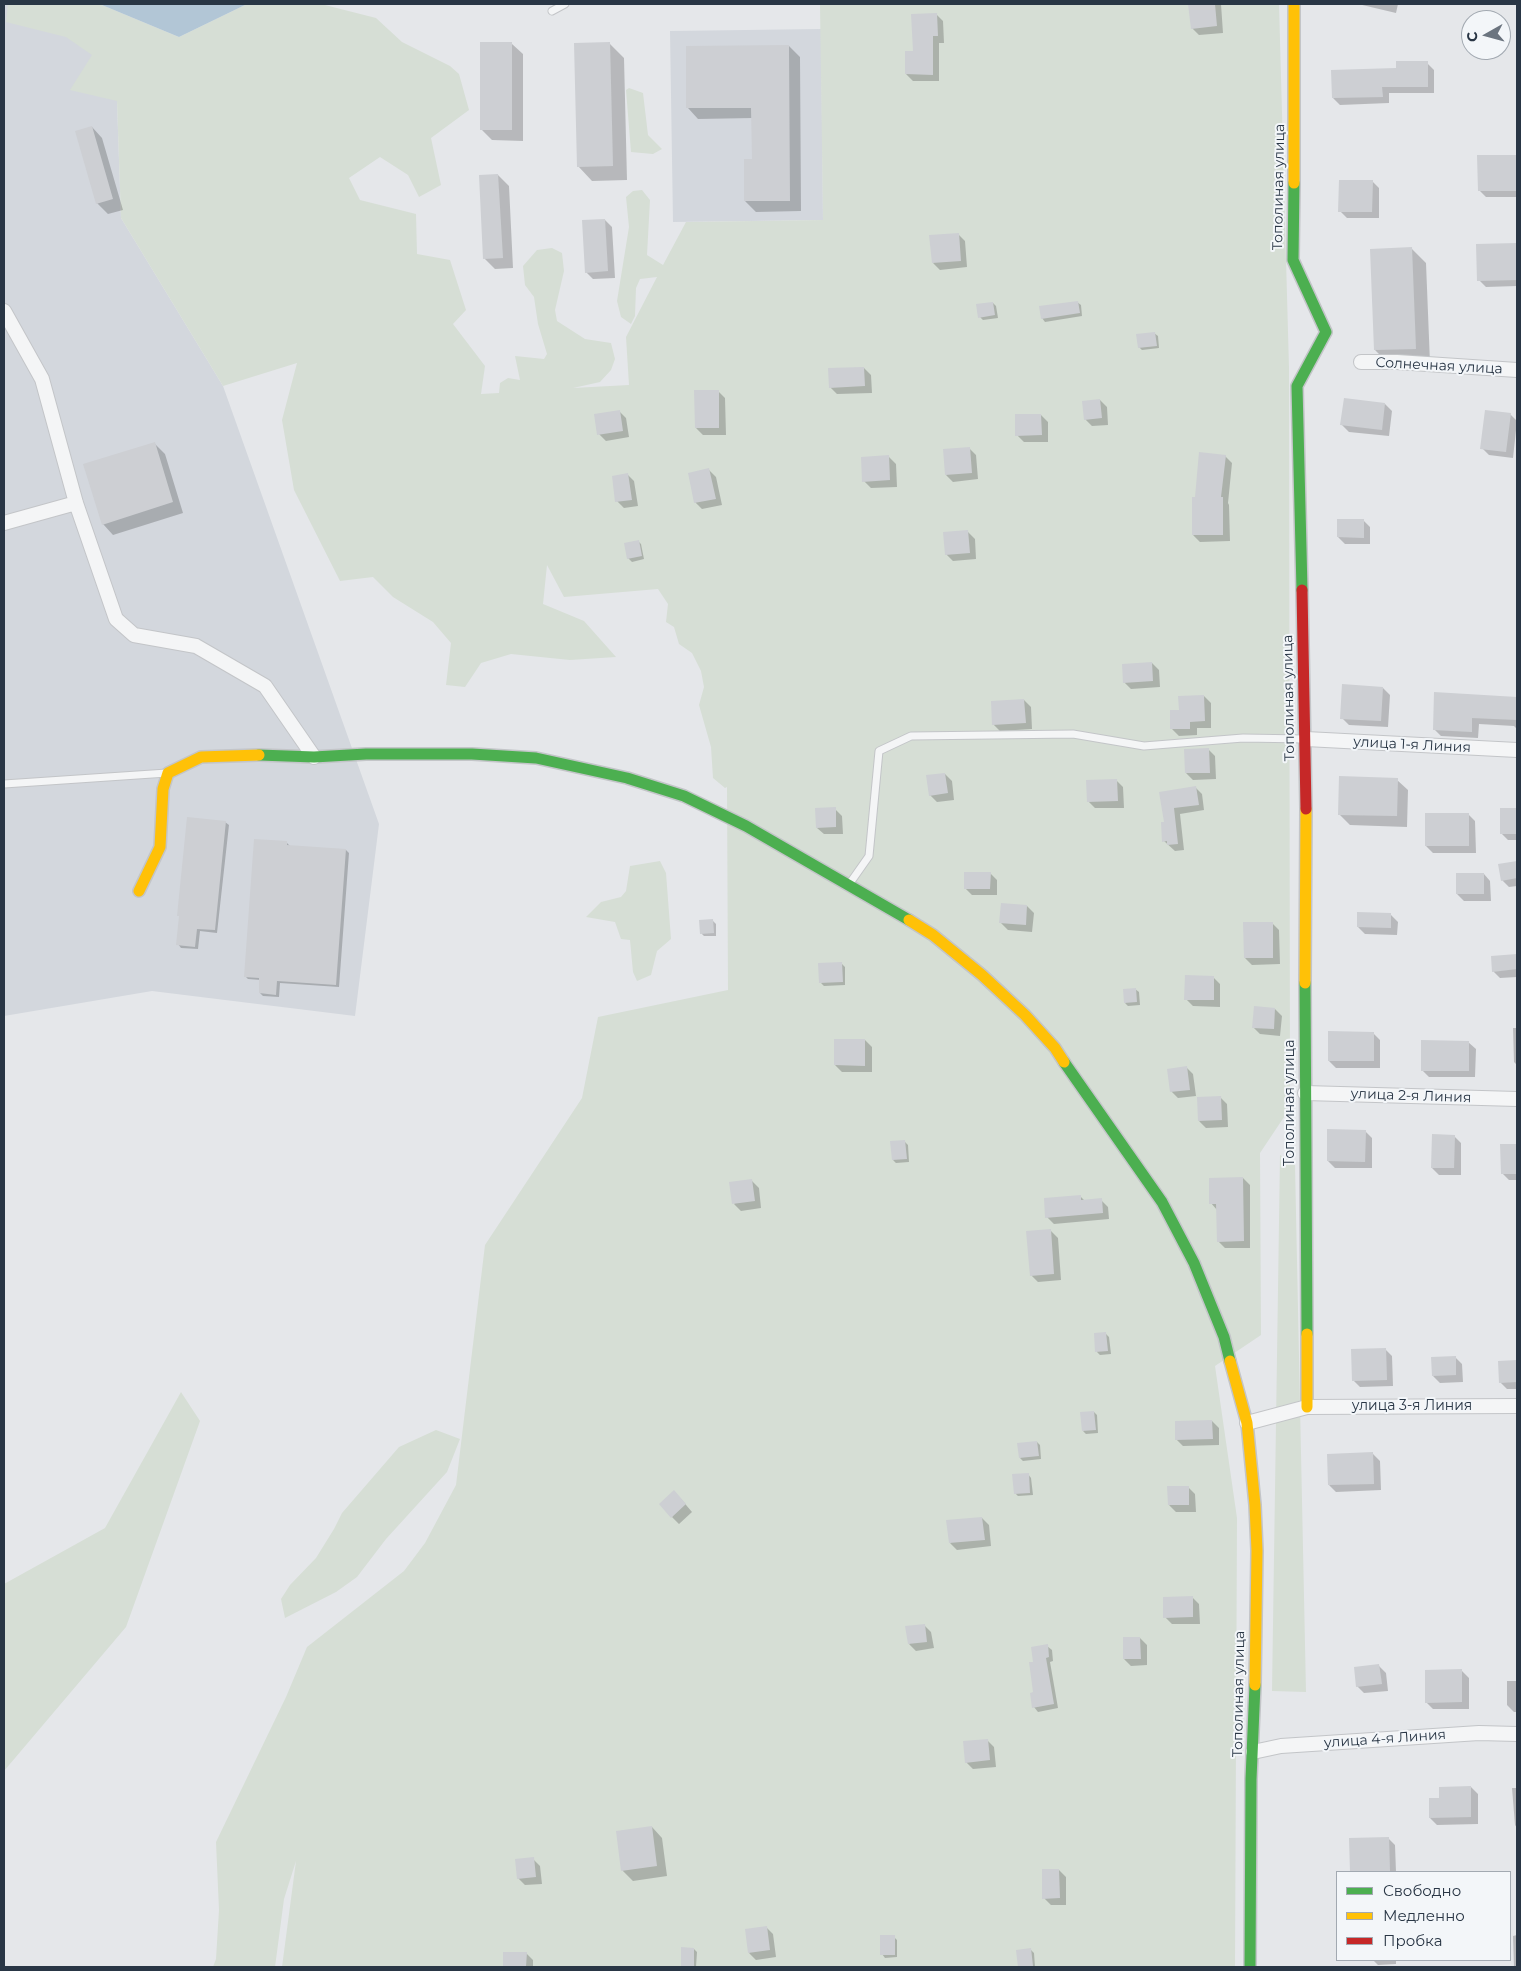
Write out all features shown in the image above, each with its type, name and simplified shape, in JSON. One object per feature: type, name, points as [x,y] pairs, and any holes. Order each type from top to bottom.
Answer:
[{"type":"street","name":"Тополиная улица","points":[[1294,4],[1293,260],[1326,332],[1297,386],[1306,739],[1305,1093],[1307,1407]]},
{"type":"street","points":[[4,311],[42,379],[76,503],[116,620],[134,635],[196,646],[265,686],[314,757]]},
{"type":"street","name":"Солнечная улица","points":[[1361,362],[1397,362],[1517,370]]},
{"type":"street","points":[[4,523],[76,503]]},
{"type":"street","name":"улица 1-я Линия","points":[[1306,739],[1517,750]]},
{"type":"street","name":"Тополиная улица","points":[[168,773],[201,757],[242,754],[314,757],[366,754],[472,754],[536,758],[575,765],[627,778],[684,796],[746,826],[849,884],[933,935],[982,975],[1025,1015],[1056,1048],[1162,1202],[1194,1263],[1224,1337],[1247,1423],[1255,1505],[1257,1551],[1254,1752],[1251,1779],[1250,1967]]},
{"type":"street","points":[[138,891],[160,847],[163,788],[168,773]]},
{"type":"street","name":"улица 2-я Линия","points":[[1305,1093],[1517,1099]]},
{"type":"street","name":"улица 3-я Линия","points":[[1247,1423],[1307,1407],[1517,1406]]},
{"type":"street","name":"улица 4-я Линия","points":[[1254,1752],[1281,1746],[1479,1734],[1517,1734]]},
{"type":"lane","points":[[552,11],[564,4]]},
{"type":"lane","points":[[849,884],[869,856],[879,751],[911,736],[1073,734],[1144,746],[1243,738],[1306,739]]},
{"type":"lane","points":[[4,784],[168,773]]},
{"type":"shaded area","points":[[4,4],[94,4],[117,101],[121,218],[223,386],[379,824],[355,1016],[152,991],[4,1016]]},
{"type":"shaded area","points":[[8,4],[102,5],[179,37],[247,4],[321,4],[376,18],[402,42],[450,66],[459,74],[469,110],[431,138],[441,185],[419,197],[408,175],[380,157],[349,178],[360,200],[416,214],[417,254],[450,260],[466,310],[453,324],[485,366],[481,394],[499,393],[500,383],[508,378],[520,380],[515,356],[544,359],[547,354],[538,324],[534,297],[525,285],[523,266],[537,250],[552,248],[562,253],[564,271],[555,310],[557,321],[585,339],[611,343],[615,359],[611,370],[600,382],[573,388],[629,385],[626,337],[657,277],[640,279],[636,288],[635,316],[631,324],[621,317],[617,301],[629,227],[626,197],[633,191],[642,190],[650,200],[647,255],[663,265],[686,222],[823,220],[820,4],[1279,4],[1289,368],[1290,1108],[1260,1153],[1261,1335],[1215,1366],[1237,1518],[1235,1967],[282,1967],[296,1861],[284,1899],[275,1967],[213,1967],[216,1959],[219,1910],[216,1842],[286,1697],[307,1647],[404,1571],[425,1543],[456,1485],[485,1245],[582,1098],[598,1017],[728,990],[727,787],[725,788],[713,778],[711,747],[699,705],[704,687],[701,671],[692,653],[679,644],[674,627],[666,622],[668,604],[658,589],[564,597],[547,565],[543,604],[584,621],[616,657],[570,660],[511,654],[481,663],[465,687],[446,685],[451,643],[433,622],[393,597],[373,577],[340,581],[294,490],[282,420],[297,363],[223,386],[121,218],[117,101],[70,90],[92,55],[66,37],[6,22]]},
{"type":"shaded area","points":[[821,29],[823,220],[673,222],[670,31]]},
{"type":"shaded area","points":[[629,88],[643,93],[648,135],[662,149],[653,154],[631,152],[626,90]]},
{"type":"shaded area","points":[[660,861],[666,873],[671,939],[657,951],[651,975],[637,981],[633,972],[630,940],[621,939],[615,922],[586,917],[601,902],[621,897],[626,891],[630,866]]},
{"type":"shaded area","points":[[1280,1155],[1295,1165],[1306,1692],[1272,1691]]},
{"type":"shaded area","points":[[181,1392],[200,1421],[126,1627],[4,1771],[4,1584],[105,1528]]},
{"type":"shaded area","points":[[436,1430],[460,1439],[447,1472],[386,1539],[357,1577],[336,1592],[285,1618],[281,1599],[290,1585],[316,1558],[342,1513],[399,1447]]},
{"type":"water","points":[[94,4],[247,4],[179,37],[102,5]]},
{"type":"building","points":[[1188,4],[1215,4],[1217,26],[1191,29]]},
{"type":"building","points":[[937,13],[938,36],[933,36],[933,75],[905,74],[905,51],[913,51],[911,14]]},
{"type":"building","points":[[480,42],[512,42],[512,130],[480,130]]},
{"type":"building","points":[[610,42],[613,166],[577,167],[574,43]]},
{"type":"building","points":[[789,45],[790,201],[744,201],[744,159],[752,159],[751,108],[686,108],[686,46]]},
{"type":"building","points":[[1396,61],[1428,61],[1428,87],[1382,87],[1383,97],[1332,98],[1331,70],[1396,68]]},
{"type":"building","points":[[92,126],[113,199],[96,204],[75,131]]},
{"type":"building","points":[[1477,155],[1517,155],[1517,191],[1478,191]]},
{"type":"building","points":[[498,174],[503,258],[483,259],[479,175]]},
{"type":"building","points":[[1339,180],[1373,180],[1372,212],[1338,212]]},
{"type":"building","points":[[605,219],[608,271],[585,273],[582,220]]},
{"type":"building","points":[[959,233],[961,261],[932,263],[929,235]]},
{"type":"building","points":[[1517,243],[1517,280],[1477,281],[1476,244]]},
{"type":"building","points":[[1412,247],[1416,349],[1374,350],[1370,249]]},
{"type":"building","points":[[1078,301],[1080,313],[1041,319],[1039,306]]},
{"type":"building","points":[[993,302],[995,315],[978,318],[976,304]]},
{"type":"building","points":[[1155,332],[1157,346],[1138,348],[1136,334]]},
{"type":"building","points":[[864,367],[865,386],[829,388],[828,368]]},
{"type":"building","points":[[694,390],[719,390],[719,428],[695,428]]},
{"type":"building","points":[[1344,398],[1385,403],[1382,430],[1340,425]]},
{"type":"building","points":[[1100,399],[1102,418],[1084,420],[1082,401]]},
{"type":"building","points":[[620,410],[623,431],[597,435],[594,414]]},
{"type":"building","points":[[1485,410],[1511,413],[1506,452],[1480,449]]},
{"type":"building","points":[[1015,414],[1041,414],[1042,435],[1015,436]]},
{"type":"building","points":[[155,442],[173,502],[102,525],[83,464]]},
{"type":"building","points":[[970,447],[972,473],[945,475],[943,449]]},
{"type":"building","points":[[1199,452],[1226,455],[1221,497],[1223,497],[1223,535],[1192,535],[1192,497],[1195,497]]},
{"type":"building","points":[[889,455],[890,480],[862,482],[861,457]]},
{"type":"building","points":[[709,468],[716,499],[694,503],[688,473]]},
{"type":"building","points":[[628,473],[632,500],[615,502],[612,476]]},
{"type":"building","points":[[1337,519],[1364,519],[1364,538],[1337,537]]},
{"type":"building","points":[[968,530],[970,553],[945,555],[943,532]]},
{"type":"building","points":[[639,540],[642,556],[627,559],[624,543]]},
{"type":"building","points":[[1152,662],[1153,681],[1123,683],[1122,664]]},
{"type":"building","points":[[1342,684],[1383,687],[1381,721],[1340,719]]},
{"type":"building","points":[[1434,692],[1517,697],[1517,720],[1472,718],[1472,732],[1433,730]]},
{"type":"building","points":[[1204,695],[1205,721],[1190,722],[1190,729],[1170,729],[1170,710],[1179,710],[1178,696]]},
{"type":"building","points":[[1024,699],[1026,723],[992,725],[991,701]]},
{"type":"building","points":[[1209,748],[1210,773],[1185,773],[1184,749]]},
{"type":"building","points":[[945,773],[948,793],[929,796],[926,775]]},
{"type":"building","points":[[1339,776],[1398,778],[1397,816],[1338,815]]},
{"type":"building","points":[[1117,779],[1118,801],[1087,802],[1086,780]]},
{"type":"building","points":[[1196,786],[1199,805],[1174,808],[1178,844],[1167,845],[1167,841],[1162,842],[1161,822],[1164,822],[1159,792]]},
{"type":"building","points":[[836,807],[836,827],[816,828],[815,808]]},
{"type":"building","points":[[1500,808],[1517,808],[1517,834],[1500,834]]},
{"type":"building","points":[[1425,813],[1469,813],[1469,846],[1425,846]]},
{"type":"building","points":[[187,817],[226,821],[215,930],[197,929],[195,947],[176,945]]},
{"type":"building","points":[[254,839],[287,841],[287,845],[346,849],[336,985],[277,981],[276,995],[259,993],[259,978],[244,977]]},
{"type":"building","points":[[1517,861],[1517,878],[1501,881],[1498,864]]},
{"type":"building","points":[[964,872],[991,872],[990,889],[964,889]]},
{"type":"building","points":[[1456,873],[1484,873],[1484,894],[1456,894]]},
{"type":"building","points":[[1001,903],[1027,905],[1026,925],[999,923]]},
{"type":"building","points":[[1357,912],[1391,913],[1391,928],[1357,927]]},
{"type":"building","points":[[713,919],[714,933],[700,934],[699,920]]},
{"type":"building","points":[[1243,922],[1273,922],[1273,958],[1244,958]]},
{"type":"building","points":[[1517,954],[1517,969],[1492,972],[1491,956]]},
{"type":"building","points":[[842,962],[843,982],[819,983],[818,963]]},
{"type":"building","points":[[1185,975],[1214,976],[1214,1000],[1184,1000]]},
{"type":"building","points":[[1136,988],[1137,1002],[1124,1003],[1123,989]]},
{"type":"building","points":[[1254,1006],[1275,1008],[1274,1029],[1252,1028]]},
{"type":"building","points":[[1328,1031],[1374,1032],[1374,1061],[1328,1061]]},
{"type":"building","points":[[834,1039],[865,1039],[865,1066],[834,1065]]},
{"type":"building","points":[[1421,1040],[1469,1041],[1469,1071],[1421,1071]]},
{"type":"building","points":[[1187,1066],[1190,1090],[1170,1092],[1167,1069]]},
{"type":"building","points":[[1221,1096],[1222,1120],[1198,1121],[1197,1097]]},
{"type":"building","points":[[1327,1129],[1366,1130],[1365,1162],[1327,1161]]},
{"type":"building","points":[[1432,1134],[1455,1135],[1454,1168],[1431,1168]]},
{"type":"building","points":[[905,1140],[907,1159],[892,1160],[890,1141]]},
{"type":"building","points":[[1500,1144],[1517,1144],[1517,1174],[1501,1174]]},
{"type":"building","points":[[1243,1177],[1244,1241],[1217,1242],[1216,1204],[1209,1204],[1209,1178]]},
{"type":"building","points":[[752,1179],[755,1201],[732,1204],[729,1182]]},
{"type":"building","points":[[1081,1195],[1081,1200],[1102,1198],[1103,1213],[1045,1218],[1044,1198]]},
{"type":"building","points":[[1051,1229],[1054,1274],[1030,1276],[1026,1231]]},
{"type":"building","points":[[1106,1332],[1108,1351],[1095,1352],[1094,1333]]},
{"type":"building","points":[[1386,1348],[1387,1380],[1352,1381],[1351,1349]]},
{"type":"building","points":[[1456,1356],[1456,1375],[1432,1376],[1431,1357]]},
{"type":"building","points":[[1517,1360],[1517,1382],[1499,1383],[1498,1361]]},
{"type":"building","points":[[1094,1411],[1096,1430],[1082,1431],[1080,1412]]},
{"type":"building","points":[[1212,1420],[1213,1439],[1175,1440],[1175,1421]]},
{"type":"building","points":[[1037,1441],[1039,1456],[1019,1458],[1017,1443]]},
{"type":"building","points":[[1373,1452],[1374,1484],[1328,1485],[1327,1454]]},
{"type":"building","points":[[1029,1473],[1030,1493],[1014,1494],[1012,1474]]},
{"type":"building","points":[[1167,1486],[1189,1486],[1189,1505],[1168,1505]]},
{"type":"building","points":[[674,1490],[686,1504],[671,1518],[659,1504]]},
{"type":"building","points":[[982,1517],[985,1540],[949,1543],[946,1520]]},
{"type":"building","points":[[1193,1596],[1193,1617],[1163,1618],[1163,1597]]},
{"type":"building","points":[[925,1624],[927,1642],[908,1644],[905,1626]]},
{"type":"building","points":[[1123,1637],[1140,1637],[1141,1659],[1123,1659]]},
{"type":"building","points":[[1048,1644],[1049,1657],[1046,1658],[1054,1704],[1032,1708],[1030,1693],[1033,1692],[1029,1662],[1033,1662],[1031,1647]]},
{"type":"building","points":[[1379,1664],[1382,1684],[1356,1687],[1354,1667]]},
{"type":"building","points":[[1462,1669],[1462,1702],[1425,1703],[1425,1670]]},
{"type":"building","points":[[988,1739],[990,1760],[965,1763],[963,1741]]},
{"type":"building","points":[[1471,1786],[1471,1817],[1429,1818],[1429,1798],[1439,1798],[1439,1787]]},
{"type":"building","points":[[652,1826],[657,1866],[621,1871],[616,1831]]},
{"type":"building","points":[[1389,1837],[1390,1871],[1350,1871],[1349,1838]]},
{"type":"building","points":[[534,1857],[536,1877],[517,1879],[515,1859]]},
{"type":"building","points":[[1042,1869],[1059,1869],[1060,1898],[1042,1899]]},
{"type":"building","points":[[767,1926],[770,1950],[748,1953],[745,1929]]},
{"type":"building","points":[[880,1935],[895,1935],[895,1955],[880,1955]]},
{"type":"building","points":[[681,1947],[694,1948],[694,1967],[681,1966]]},
{"type":"building","points":[[1031,1948],[1033,1966],[1018,1967],[1016,1950]]},
{"type":"building","points":[[503,1952],[527,1952],[526,1967],[503,1967]]},
{"type":"traffic: fast","points":[[1294,183],[1293,260],[1326,332],[1297,386],[1302,590]]},
{"type":"traffic: fast","points":[[259,755],[314,757],[366,754],[472,754],[536,758],[627,778],[684,796],[746,826],[909,920]]},
{"type":"traffic: fast","points":[[1305,983],[1307,1334]]},
{"type":"traffic: fast","points":[[1064,1062],[1162,1202],[1194,1263],[1224,1337],[1230,1361]]},
{"type":"traffic: fast","points":[[1250,1967],[1251,1779],[1255,1685]]},
{"type":"traffic: slow","points":[[1294,4],[1294,183]]},
{"type":"traffic: slow","points":[[139,891],[160,847],[163,789],[168,773],[201,757],[259,755]]},
{"type":"traffic: slow","points":[[1305,983],[1306,809]]},
{"type":"traffic: slow","points":[[909,920],[933,935],[982,975],[1025,1015],[1055,1048],[1064,1062]]},
{"type":"traffic: slow","points":[[1307,1334],[1307,1407]]},
{"type":"traffic: slow","points":[[1230,1361],[1247,1423],[1255,1505],[1257,1551],[1255,1685]]},
{"type":"traffic: jam","points":[[1302,590],[1306,809]]}]
